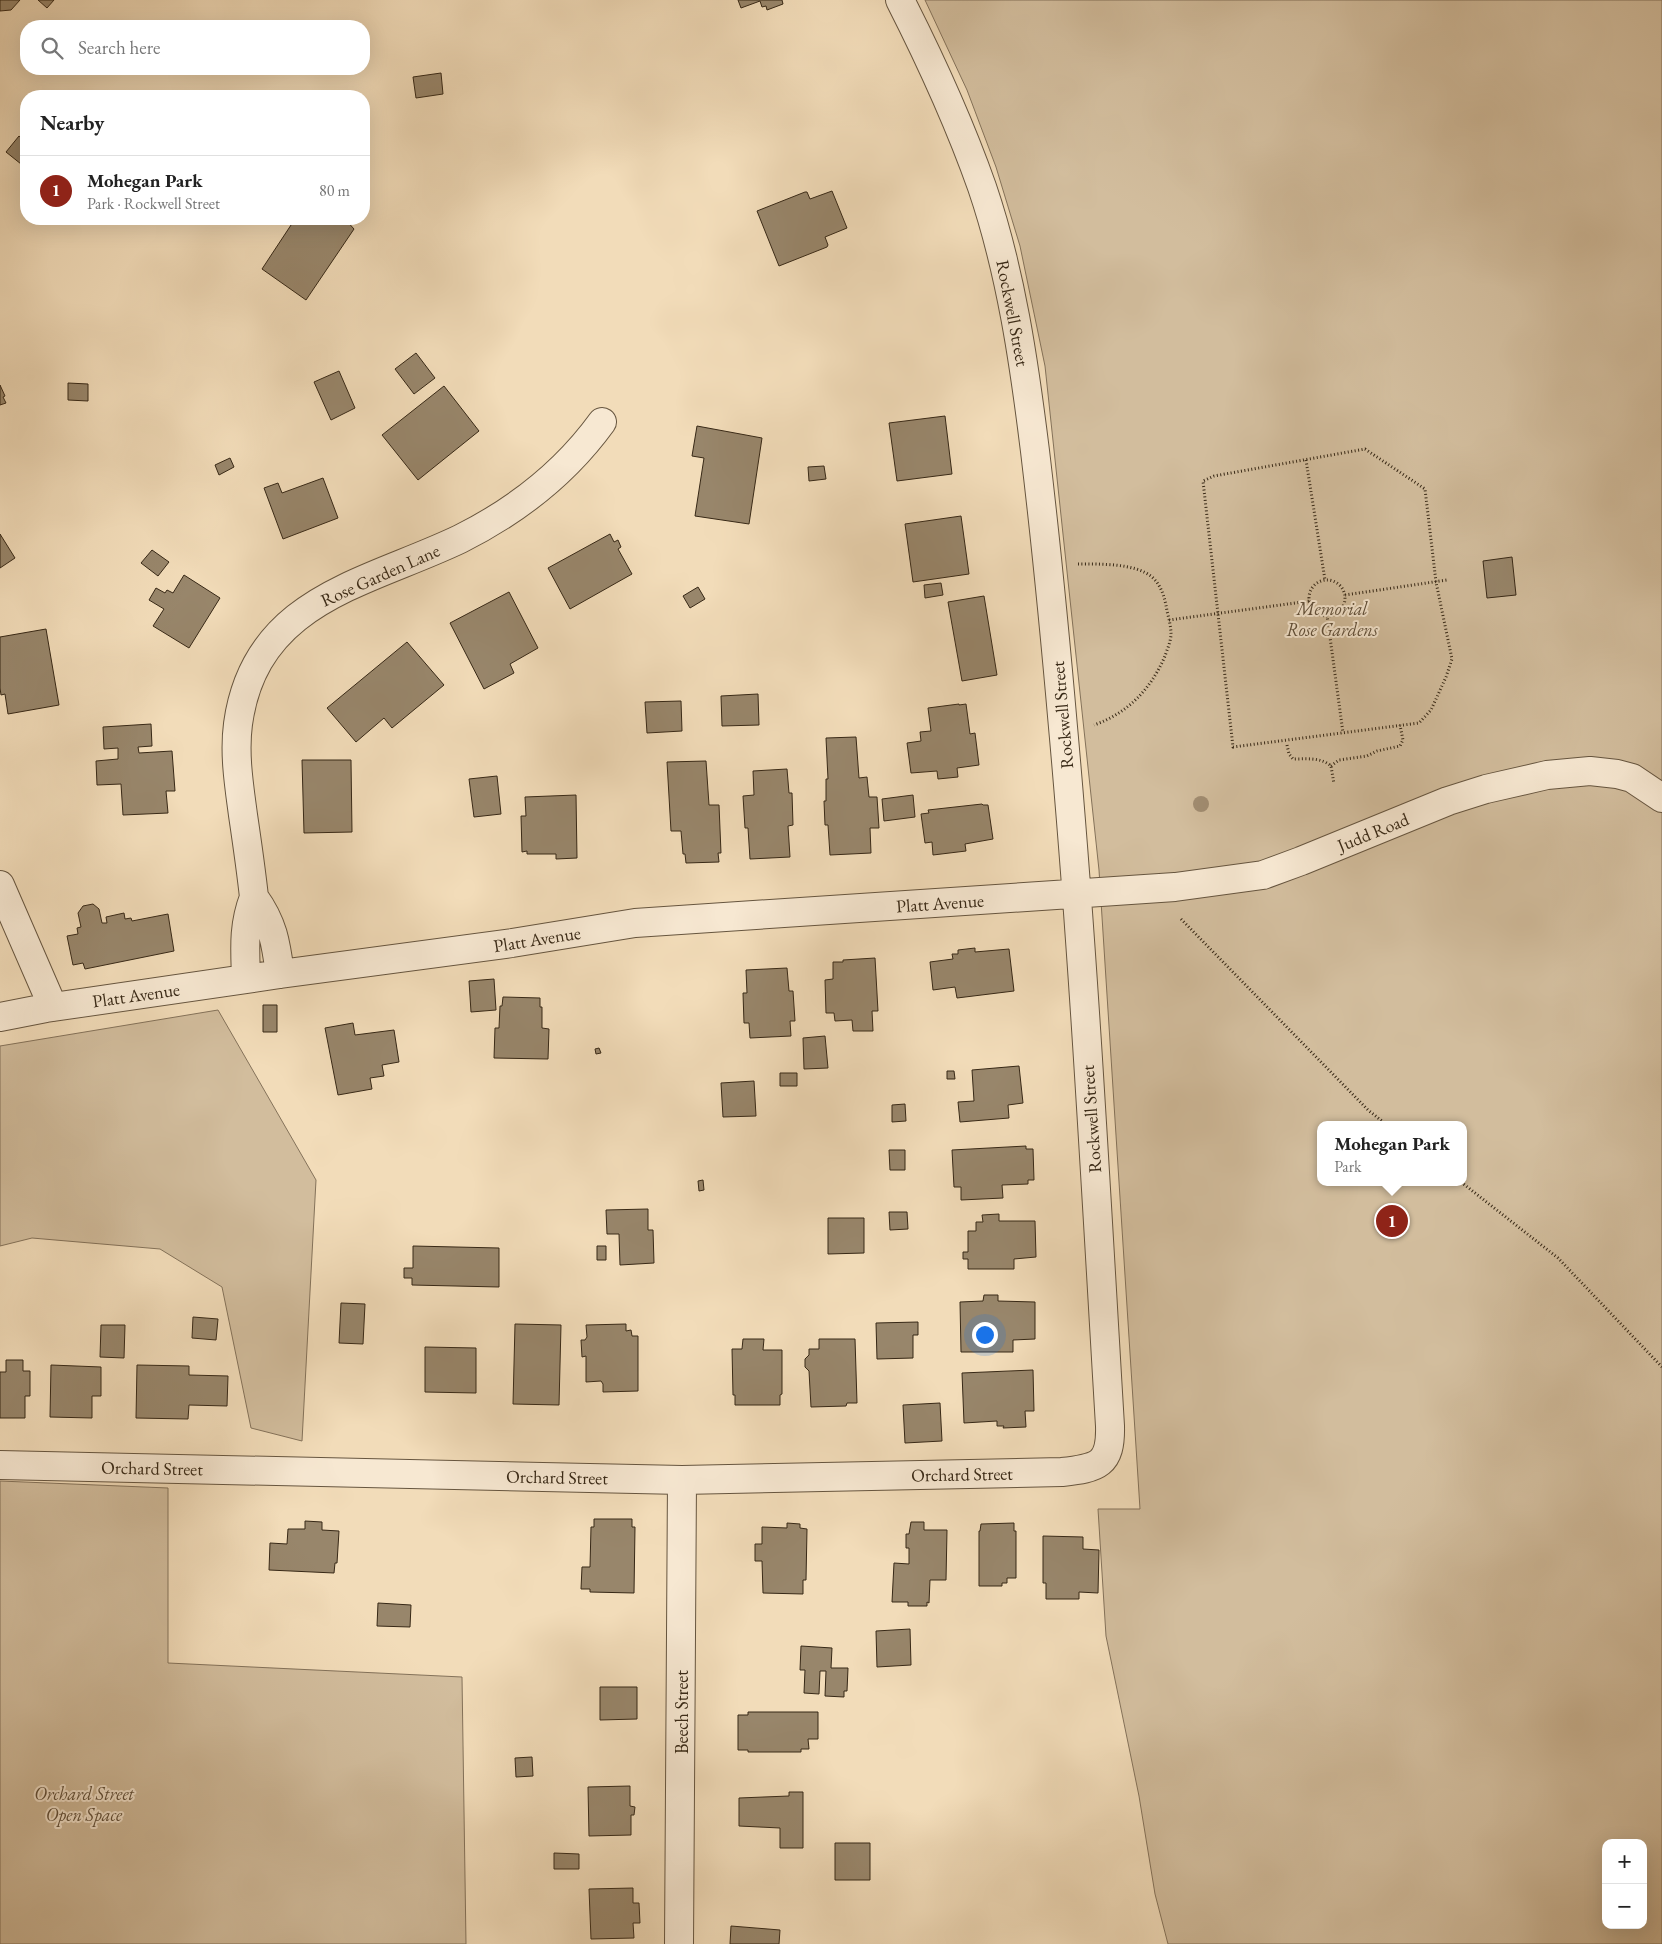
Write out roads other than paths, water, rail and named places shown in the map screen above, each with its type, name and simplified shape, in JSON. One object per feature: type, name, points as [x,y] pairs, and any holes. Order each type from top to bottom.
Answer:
[{"type":"street","name":"Rockwell Street","points":[[900,0],[932,63],[983,189],[1009,284],[1024,368],[1048,564],[1077,894],[1110,1416],[1108,1453]]},
{"type":"street","name":"Rose Garden Lane","points":[[280,974],[274,933],[265,912],[254,897],[237,771],[237,726],[241,704],[256,665],[266,650],[294,620],[338,590],[459,539],[529,497],[564,468],[585,445],[602,422]]},
{"type":"street","name":"Judd Road","points":[[1077,894],[1211,883],[1263,875],[1448,801],[1486,789],[1548,775],[1590,771],[1618,774],[1632,778],[1662,798]]},
{"type":"street","points":[[0,885],[53,1007]]},
{"type":"street","name":"Platt Avenue","points":[[0,1017],[53,1007],[246,978],[512,943],[634,923],[1077,894]]},
{"type":"street","name":"Rose Garden Lane","points":[[246,978],[245,927],[247,914],[254,897]]},
{"type":"street","name":"Orchard Street","points":[[0,1464],[682,1480],[1062,1472],[1087,1468],[1104,1459],[1108,1453]]},
{"type":"street","name":"Beech Street","points":[[679,1944],[682,1480]]},
{"type":"place","name":"Mohegan Park","points":[[1392,1221]]},
{"type":"park label","name":"Memorial Rose Gardens","points":[[1332,618]]},
{"type":"park label","name":"Orchard Street Open Space","points":[[84,1804]]}]
